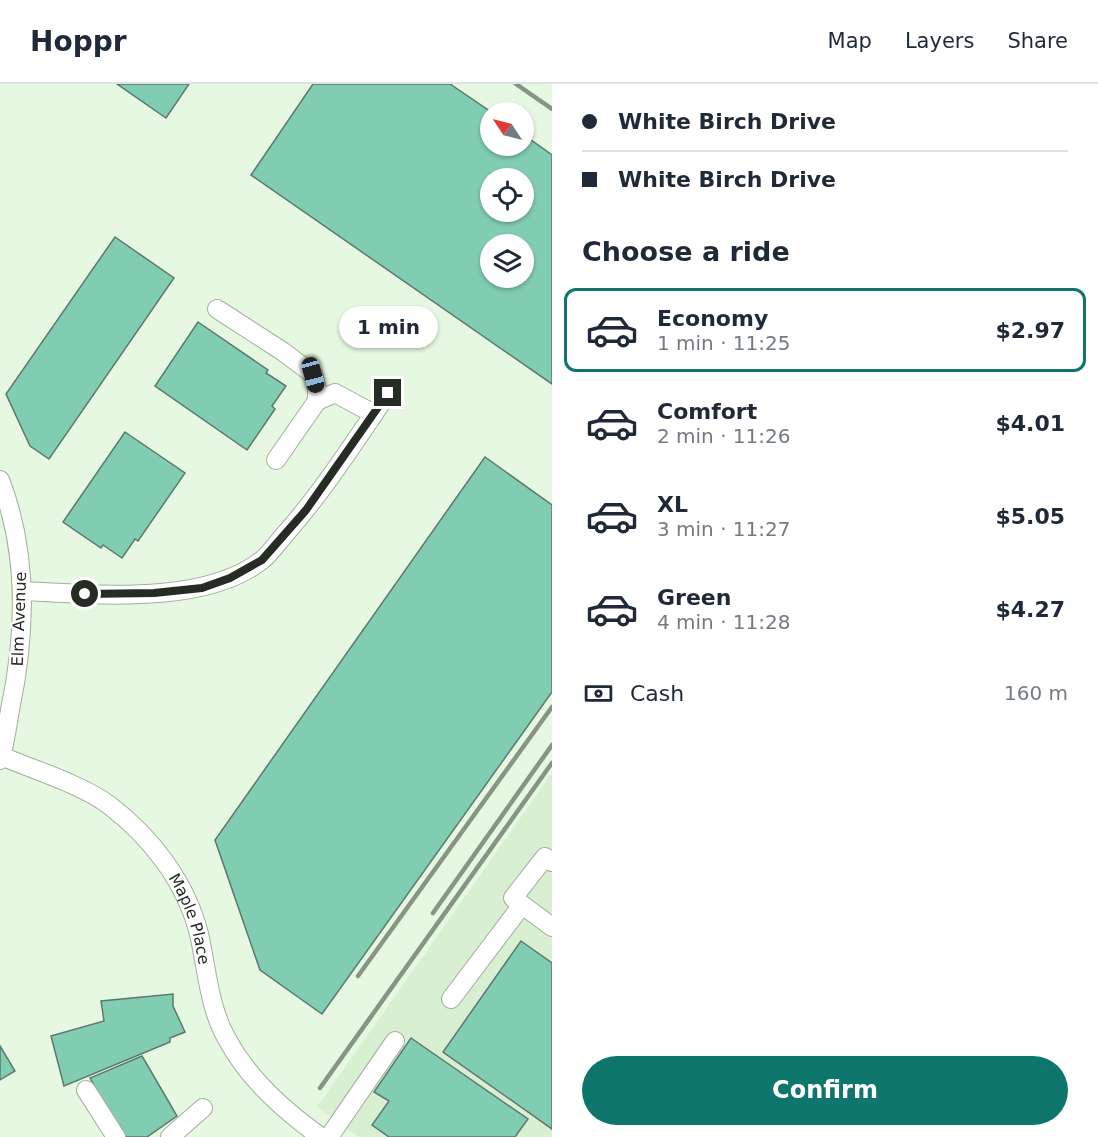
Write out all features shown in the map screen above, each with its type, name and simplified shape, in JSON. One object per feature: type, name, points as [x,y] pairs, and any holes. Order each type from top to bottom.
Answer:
[{"type":"street","points":[[217,309],[282,351],[313,375],[317,400],[276,460]]},
{"type":"street","points":[[317,400],[335,393],[374,414]]},
{"type":"street","points":[[22,591],[85,594],[154,593],[202,588],[230,578],[262,560],[306,510],[388,393]]},
{"type":"street","name":"Elm Avenue","points":[[0,480],[8,501],[16,537],[22,591],[21,638],[17,674],[1,758]]},
{"type":"street","name":"Maple Place","points":[[1,758],[74,786],[108,804],[136,829],[161,857],[181,888],[198,931],[213,1004],[226,1039],[247,1071],[272,1098],[321,1137]]},
{"type":"street","points":[[552,862],[545,857],[513,898],[552,927]]},
{"type":"street","points":[[451,999],[522,905]]},
{"type":"street","points":[[329,1137],[395,1041]]},
{"type":"street","points":[[86,1090],[116,1137]]},
{"type":"street","points":[[170,1137],[203,1108]]},
{"type":"shaded area","points":[[552,773],[552,1137],[359,1137],[317,1107]]},
{"type":"building","points":[[117,84],[189,84],[166,118]]},
{"type":"building","points":[[313,84],[450,84],[480,104],[480,156],[534,156],[534,142],[552,155],[552,384],[251,175]]},
{"type":"building","points":[[115,237],[174,278],[49,459],[30,446],[6,394]]},
{"type":"building","points":[[198,322],[268,370],[266,373],[286,386],[272,406],[275,409],[247,450],[155,386]]},
{"type":"building","points":[[125,432],[185,473],[138,541],[135,539],[122,558],[103,545],[101,548],[63,522]]},
{"type":"building","points":[[485,457],[552,505],[552,692],[322,1014],[260,970],[215,840]]},
{"type":"building","points":[[521,941],[552,963],[552,1129],[443,1052]]},
{"type":"building","points":[[173,994],[173,1006],[185,1032],[170,1038],[170,1042],[64,1086],[51,1036],[104,1021],[101,1001]]},
{"type":"building","points":[[411,1038],[528,1119],[515,1137],[389,1137],[372,1125],[389,1101],[374,1092]]},
{"type":"building","points":[[0,1046],[15,1071],[0,1080]]},
{"type":"building","points":[[142,1056],[177,1116],[147,1137],[123,1137],[90,1078]]},
{"type":"railway","points":[[516,84],[552,109]]},
{"type":"railway","points":[[358,976],[552,707]]},
{"type":"railway","points":[[433,913],[552,745]]},
{"type":"railway","points":[[320,1088],[552,763]]},
{"type":"route","points":[[85,594],[154,593],[202,588],[230,578],[262,560],[306,510],[388,393]]}]
